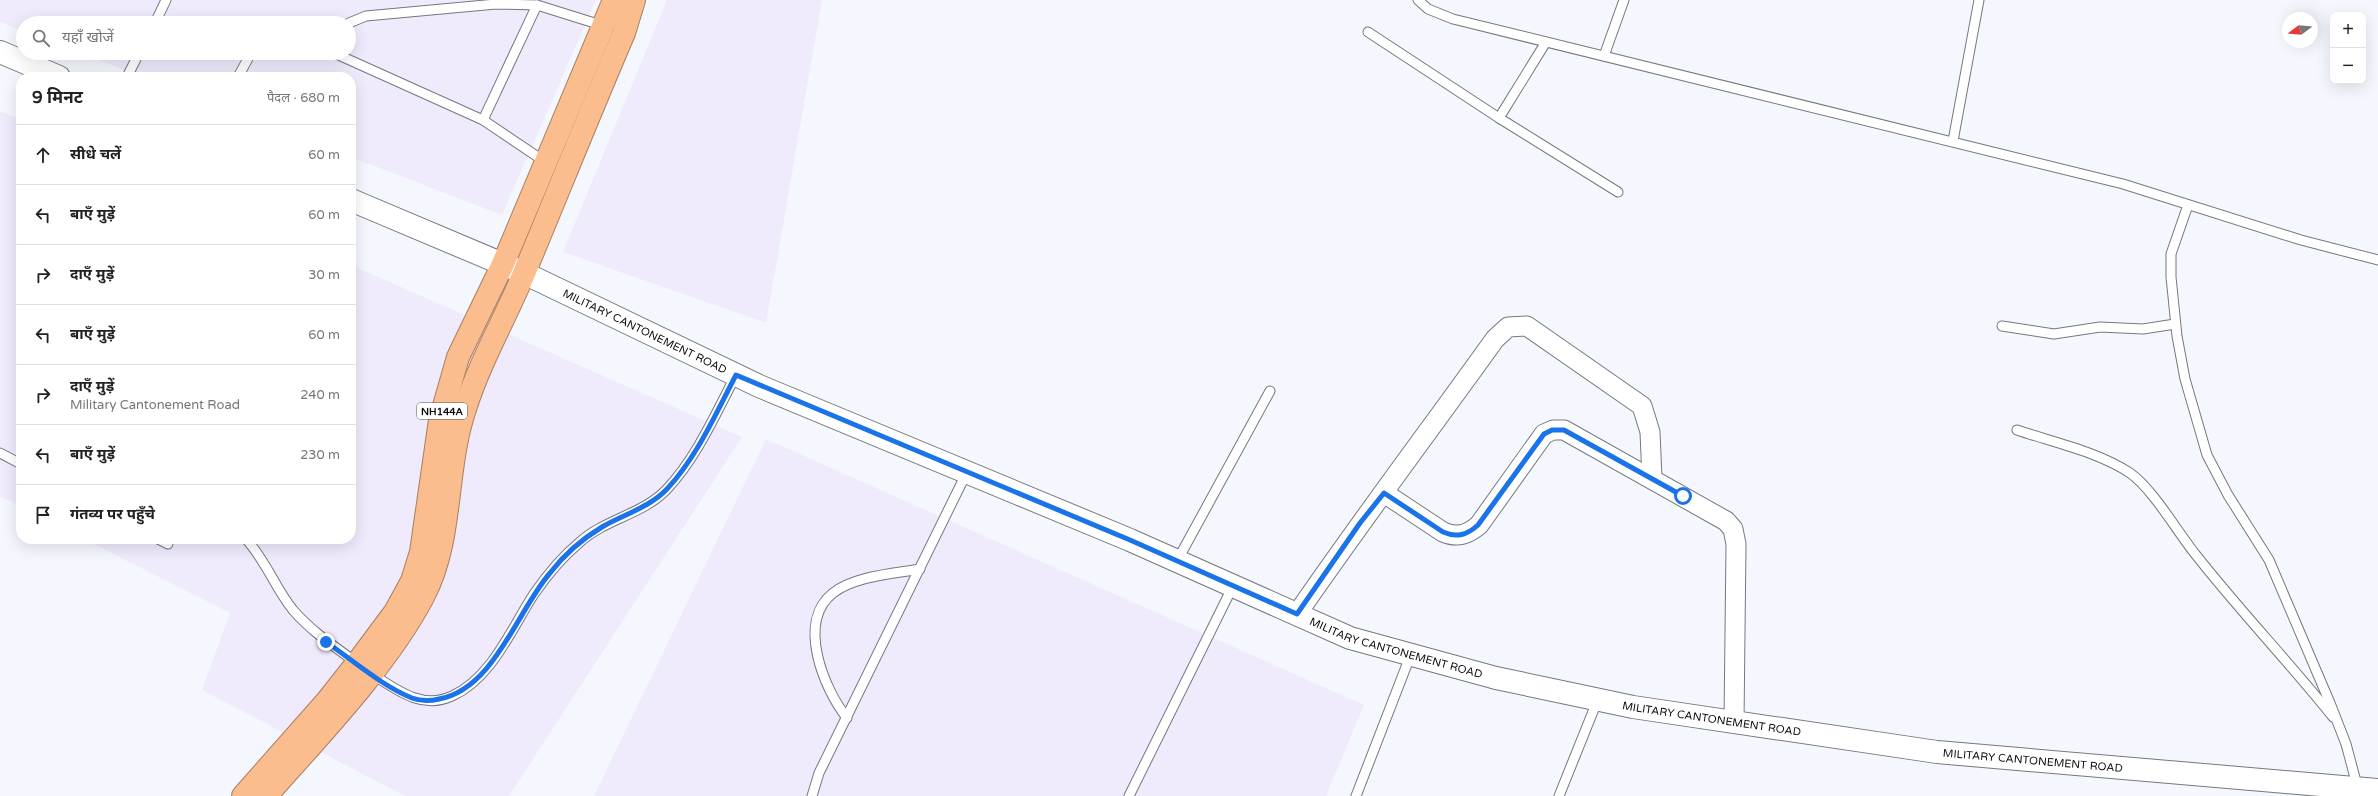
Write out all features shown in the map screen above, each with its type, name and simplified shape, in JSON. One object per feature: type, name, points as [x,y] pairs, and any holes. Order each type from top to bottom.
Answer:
[{"type":"highway","name":"NH144A","points":[[243,796],[327,701],[364,668],[422,597],[438,561],[446,525],[456,444],[464,411],[475,380],[524,273],[564,175],[614,29],[614,0]]},
{"type":"highway","name":"NH144A","points":[[266,796],[337,715],[412,581],[421,552],[440,420],[458,357],[503,264],[546,162],[614,29],[634,0]]},
{"type":"street","points":[[0,52],[16,59]]},
{"type":"street","points":[[19,60],[47,72]]},
{"type":"street","name":"MILITARY CANTONEMENT ROAD","points":[[356,202],[524,273],[736,375],[1177,561],[1350,638],[1496,678],[1633,707],[1937,752],[2364,791]]},
{"type":"street","points":[[1297,614],[1360,523],[1384,493],[1495,339],[1508,328],[1520,325],[1527,326],[1642,406],[1650,432],[1652,478]]},
{"type":"street","points":[[1384,493],[1443,532],[1452,536],[1471,532],[1478,525],[1544,434],[1557,429],[1564,430],[1726,520],[1735,534],[1734,722]]},
{"type":"lane","points":[[158,16],[166,0]]},
{"type":"lane","points":[[1418,0],[1428,9],[1454,19],[2123,184],[2345,253],[2378,260]]},
{"type":"lane","points":[[1604,56],[1624,0]]},
{"type":"lane","points":[[1953,141],[1979,0]]},
{"type":"lane","points":[[356,20],[366,16],[496,4],[537,5],[614,29]]},
{"type":"lane","points":[[483,120],[537,5]]},
{"type":"lane","points":[[1368,32],[1499,118],[1618,192]]},
{"type":"lane","points":[[1499,118],[1546,42]]},
{"type":"lane","points":[[130,72],[136,60]]},
{"type":"lane","points":[[241,72],[247,60]]},
{"type":"lane","points":[[350,60],[483,120],[564,175]]},
{"type":"lane","points":[[2188,205],[2171,254],[2176,324],[2185,379],[2207,455],[2221,482],[2269,560],[2338,723],[2364,791]]},
{"type":"lane","points":[[2002,326],[2054,334],[2100,328],[2149,328],[2176,324]]},
{"type":"lane","points":[[250,544],[266,563],[280,591],[294,610],[326,642],[414,699],[426,700],[452,696],[484,674],[549,573],[581,541],[603,527],[628,516],[667,490],[692,454],[736,375]]},
{"type":"lane","points":[[1177,561],[1270,390]]},
{"type":"lane","points":[[2017,430],[2092,456],[2131,474],[2148,492],[2197,556],[2338,723]]},
{"type":"lane","points":[[0,452],[16,461]]},
{"type":"lane","points":[[812,796],[819,773],[967,472]]},
{"type":"lane","points":[[847,718],[834,701],[819,662],[816,644],[816,629],[823,604],[832,594],[845,586],[920,569]]},
{"type":"lane","points":[[1129,796],[1233,586]]},
{"type":"lane","points":[[1356,796],[1410,654]]},
{"type":"lane","points":[[1559,796],[1598,699]]},
{"type":"shaded area","points":[[0,0],[596,0],[502,215],[356,159],[356,72],[130,72],[98,60],[356,60],[356,16],[16,16],[16,28],[0,22]]},
{"type":"shaded area","points":[[667,0],[822,0],[766,323],[563,252]]},
{"type":"shaded area","points":[[0,111],[16,118],[16,504],[0,496]]},
{"type":"shaded area","points":[[356,267],[742,437],[509,796],[405,796],[202,690],[230,613],[94,544],[356,544]]},
{"type":"shaded area","points":[[766,439],[1364,705],[1326,796],[594,796]]},
{"type":"route","points":[[326,642],[370,673],[414,699],[426,700],[452,696],[468,686],[484,674],[534,594],[549,573],[581,541],[603,527],[628,516],[667,490],[692,454],[736,375],[759,386],[1130,540],[1297,614],[1360,523],[1384,493],[1443,532],[1452,536],[1471,532],[1478,525],[1544,434],[1552,430],[1564,430],[1683,496]]}]
